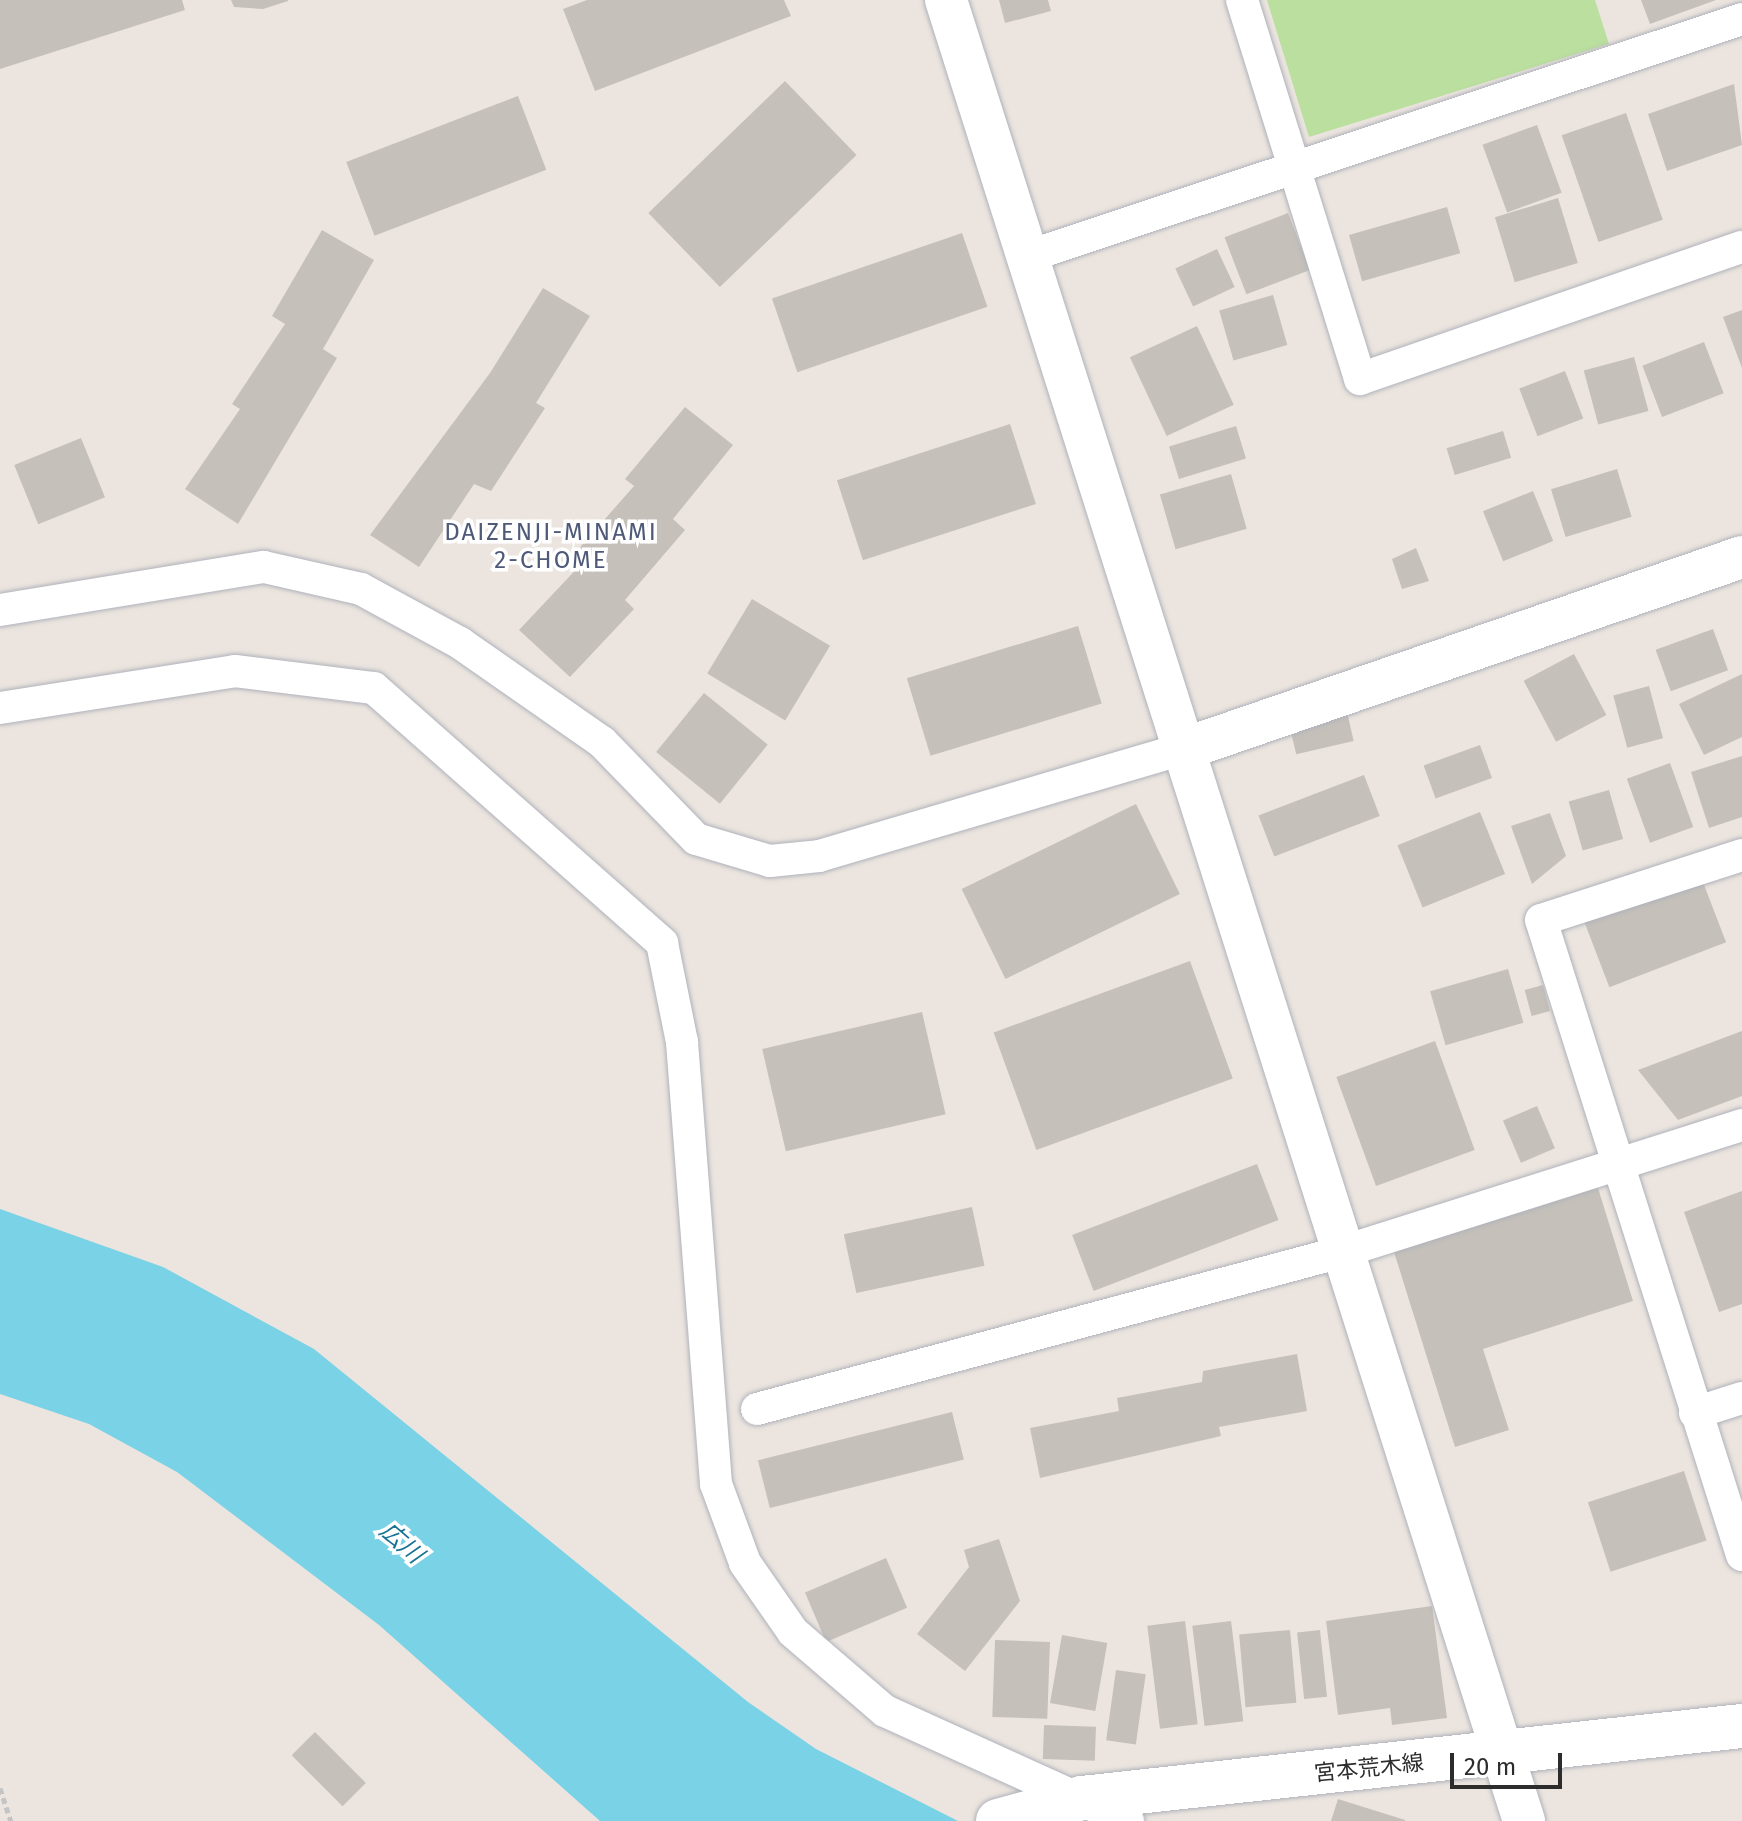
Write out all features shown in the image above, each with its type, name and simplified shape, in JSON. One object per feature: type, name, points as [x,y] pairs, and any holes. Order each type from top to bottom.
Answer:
[{"type":"main road","name":"宮本荒木線","points":[[1012,1816],[1082,1798],[1742,1726]]},
{"type":"street","points":[[946,0],[1187,748],[1524,1821]]},
{"type":"street","points":[[1242,0],[1360,379],[1742,247]]},
{"type":"street","points":[[1739,0],[1742,6]]},
{"type":"street","points":[[1029,256],[1742,19]]},
{"type":"street","points":[[0,610],[264,567],[361,589],[447,635],[602,742],[696,839],[770,861],[819,856],[1187,748],[1742,557]]},
{"type":"street","points":[[0,708],[235,671],[374,688],[662,943],[682,1042],[716,1484],[745,1563],[793,1632],[885,1711],[1128,1821]]},
{"type":"street","points":[[1742,855],[1541,920],[1614,1166],[1742,1555]]},
{"type":"street","points":[[757,1409],[1345,1251],[1742,1125]]},
{"type":"street","points":[[1695,1413],[1742,1398]]},
{"type":"path","points":[[0,1788],[11,1821]]},
{"type":"green space","points":[[1267,0],[1595,0],[1609,44],[1309,137]]},
{"type":"water","name":"広川","points":[[0,1209],[163,1267],[314,1349],[748,1702],[816,1749],[958,1821],[600,1821],[379,1625],[177,1472],[89,1424],[0,1394]]},
{"type":"building","points":[[0,0],[182,0],[185,10],[0,69]]},
{"type":"building","points":[[231,0],[288,1],[263,9],[234,7]]},
{"type":"building","points":[[587,0],[784,0],[791,16],[595,91],[563,9]]},
{"type":"building","points":[[999,0],[1048,0],[1051,11],[1005,23]]},
{"type":"building","points":[[1641,0],[1716,0],[1650,24]]},
{"type":"building","points":[[785,81],[857,155],[720,287],[648,213]]},
{"type":"building","points":[[1734,84],[1742,145],[1667,171],[1648,114]]},
{"type":"building","points":[[518,96],[546,170],[375,236],[346,162]]},
{"type":"building","points":[[1626,113],[1663,220],[1598,242],[1562,135]]},
{"type":"building","points":[[1537,125],[1562,193],[1507,212],[1482,145]]},
{"type":"building","points":[[1558,198],[1578,263],[1515,282],[1495,217]]},
{"type":"building","points":[[1447,207],[1460,253],[1362,281],[1349,235]]},
{"type":"building","points":[[1288,213],[1310,270],[1246,294],[1225,237]]},
{"type":"building","points":[[322,230],[374,260],[323,349],[337,358],[238,524],[185,489],[240,409],[232,404],[285,324],[272,316]]},
{"type":"building","points":[[962,233],[987,307],[797,372],[772,298]]},
{"type":"building","points":[[1217,249],[1235,287],[1193,307],[1175,268]]},
{"type":"building","points":[[543,288],[590,316],[536,403],[545,408],[491,491],[474,484],[419,567],[370,535],[490,373]]},
{"type":"building","points":[[1273,295],[1287,345],[1234,360],[1219,310]]},
{"type":"building","points":[[1742,310],[1742,368],[1723,317]]},
{"type":"building","points":[[1197,326],[1234,405],[1167,436],[1130,357]]},
{"type":"building","points":[[1704,342],[1724,393],[1662,417],[1642,366]]},
{"type":"building","points":[[1634,357],[1648,411],[1598,425],[1584,370]]},
{"type":"building","points":[[1565,371],[1583,419],[1538,436],[1519,389]]},
{"type":"building","points":[[685,407],[733,445],[673,519],[685,530],[625,600],[634,609],[570,677],[519,630],[583,562],[575,553],[634,486],[625,479]]},
{"type":"building","points":[[1010,424],[1036,504],[863,560],[837,480]]},
{"type":"building","points":[[1236,426],[1246,459],[1179,479],[1169,446]]},
{"type":"building","points":[[1503,431],[1511,458],[1455,475],[1447,448]]},
{"type":"building","points":[[81,438],[105,497],[38,524],[14,465]]},
{"type":"building","points":[[1617,469],[1632,517],[1566,537],[1551,489]]},
{"type":"building","points":[[1231,474],[1247,529],[1176,549],[1160,494]]},
{"type":"building","points":[[1533,491],[1553,541],[1503,561],[1483,511]]},
{"type":"building","points":[[1416,548],[1429,581],[1402,589],[1392,559]]},
{"type":"building","points":[[752,599],[830,646],[785,720],[707,674]]},
{"type":"building","points":[[1078,626],[1102,703],[931,756],[907,678]]},
{"type":"building","points":[[1713,629],[1728,670],[1671,691],[1656,650]]},
{"type":"building","points":[[1574,654],[1606,715],[1556,742],[1524,681]]},
{"type":"building","points":[[1742,674],[1742,737],[1704,755],[1679,704]]},
{"type":"building","points":[[1649,686],[1663,738],[1627,748],[1613,696]]},
{"type":"building","points":[[704,693],[768,745],[720,804],[656,752]]},
{"type":"building","points":[[1344,699],[1354,741],[1296,754],[1287,712]]},
{"type":"building","points":[[1480,745],[1492,778],[1436,798],[1424,766]]},
{"type":"building","points":[[1742,756],[1742,817],[1709,828],[1691,772]]},
{"type":"building","points":[[1670,763],[1693,827],[1650,843],[1627,779]]},
{"type":"building","points":[[1364,775],[1380,816],[1274,857],[1259,815]]},
{"type":"building","points":[[1609,790],[1623,839],[1583,851],[1569,802]]},
{"type":"building","points":[[1136,804],[1180,894],[1005,979],[962,889]]},
{"type":"building","points":[[1480,812],[1505,874],[1423,907],[1397,845]]},
{"type":"building","points":[[1550,813],[1566,856],[1532,884],[1511,826]]},
{"type":"building","points":[[1701,877],[1726,942],[1609,987],[1584,922]]},
{"type":"building","points":[[1190,961],[1233,1078],[1036,1150],[994,1032]]},
{"type":"building","points":[[1508,969],[1523,1023],[1446,1045],[1430,991]]},
{"type":"building","points":[[1543,985],[1550,1011],[1532,1016],[1525,990]]},
{"type":"building","points":[[922,1012],[946,1114],[786,1151],[762,1049]]},
{"type":"building","points":[[1742,1031],[1742,1096],[1678,1120],[1638,1070]]},
{"type":"building","points":[[1435,1041],[1475,1150],[1376,1186],[1336,1077]]},
{"type":"building","points":[[1537,1106],[1555,1148],[1521,1163],[1503,1120]]},
{"type":"building","points":[[1257,1164],[1279,1220],[1094,1291],[1072,1235]]},
{"type":"building","points":[[1598,1188],[1633,1301],[1483,1349],[1509,1430],[1455,1447],[1394,1252]]},
{"type":"building","points":[[1742,1191],[1742,1304],[1719,1312],[1684,1212]]},
{"type":"building","points":[[972,1207],[984,1266],[856,1293],[844,1234]]},
{"type":"building","points":[[1297,1354],[1307,1411],[1219,1427],[1221,1436],[1040,1478],[1030,1428],[1119,1411],[1117,1398],[1202,1382],[1203,1371]]},
{"type":"building","points":[[952,1412],[964,1460],[770,1508],[758,1460]]},
{"type":"building","points":[[1684,1471],[1707,1540],[1611,1572],[1588,1502]]},
{"type":"building","points":[[999,1539],[1020,1601],[965,1671],[917,1634],[969,1567],[964,1550]]},
{"type":"building","points":[[886,1558],[907,1608],[826,1642],[805,1592]]},
{"type":"building","points":[[1432,1606],[1447,1718],[1392,1725],[1390,1708],[1338,1715],[1326,1621]]},
{"type":"building","points":[[1185,1621],[1198,1724],[1160,1729],[1147,1626]]},
{"type":"building","points":[[1231,1621],[1243,1721],[1205,1726],[1192,1626]]},
{"type":"building","points":[[1290,1630],[1296,1703],[1246,1707],[1239,1634]]},
{"type":"building","points":[[1320,1630],[1327,1697],[1304,1699],[1297,1632]]},
{"type":"building","points":[[1062,1635],[1107,1643],[1095,1711],[1050,1703]]},
{"type":"building","points":[[995,1640],[1050,1642],[1047,1719],[992,1717]]},
{"type":"building","points":[[1116,1670],[1146,1674],[1136,1744],[1106,1740]]},
{"type":"building","points":[[1044,1725],[1096,1727],[1095,1761],[1043,1759]]},
{"type":"building","points":[[315,1732],[366,1783],[343,1806],[292,1755]]},
{"type":"building","points":[[1338,1799],[1405,1820],[1405,1821],[1331,1821]]},
{"type":"district","name":"DAIZENJI-MINAMI 2-CHOME","points":[[551,547]]}]
